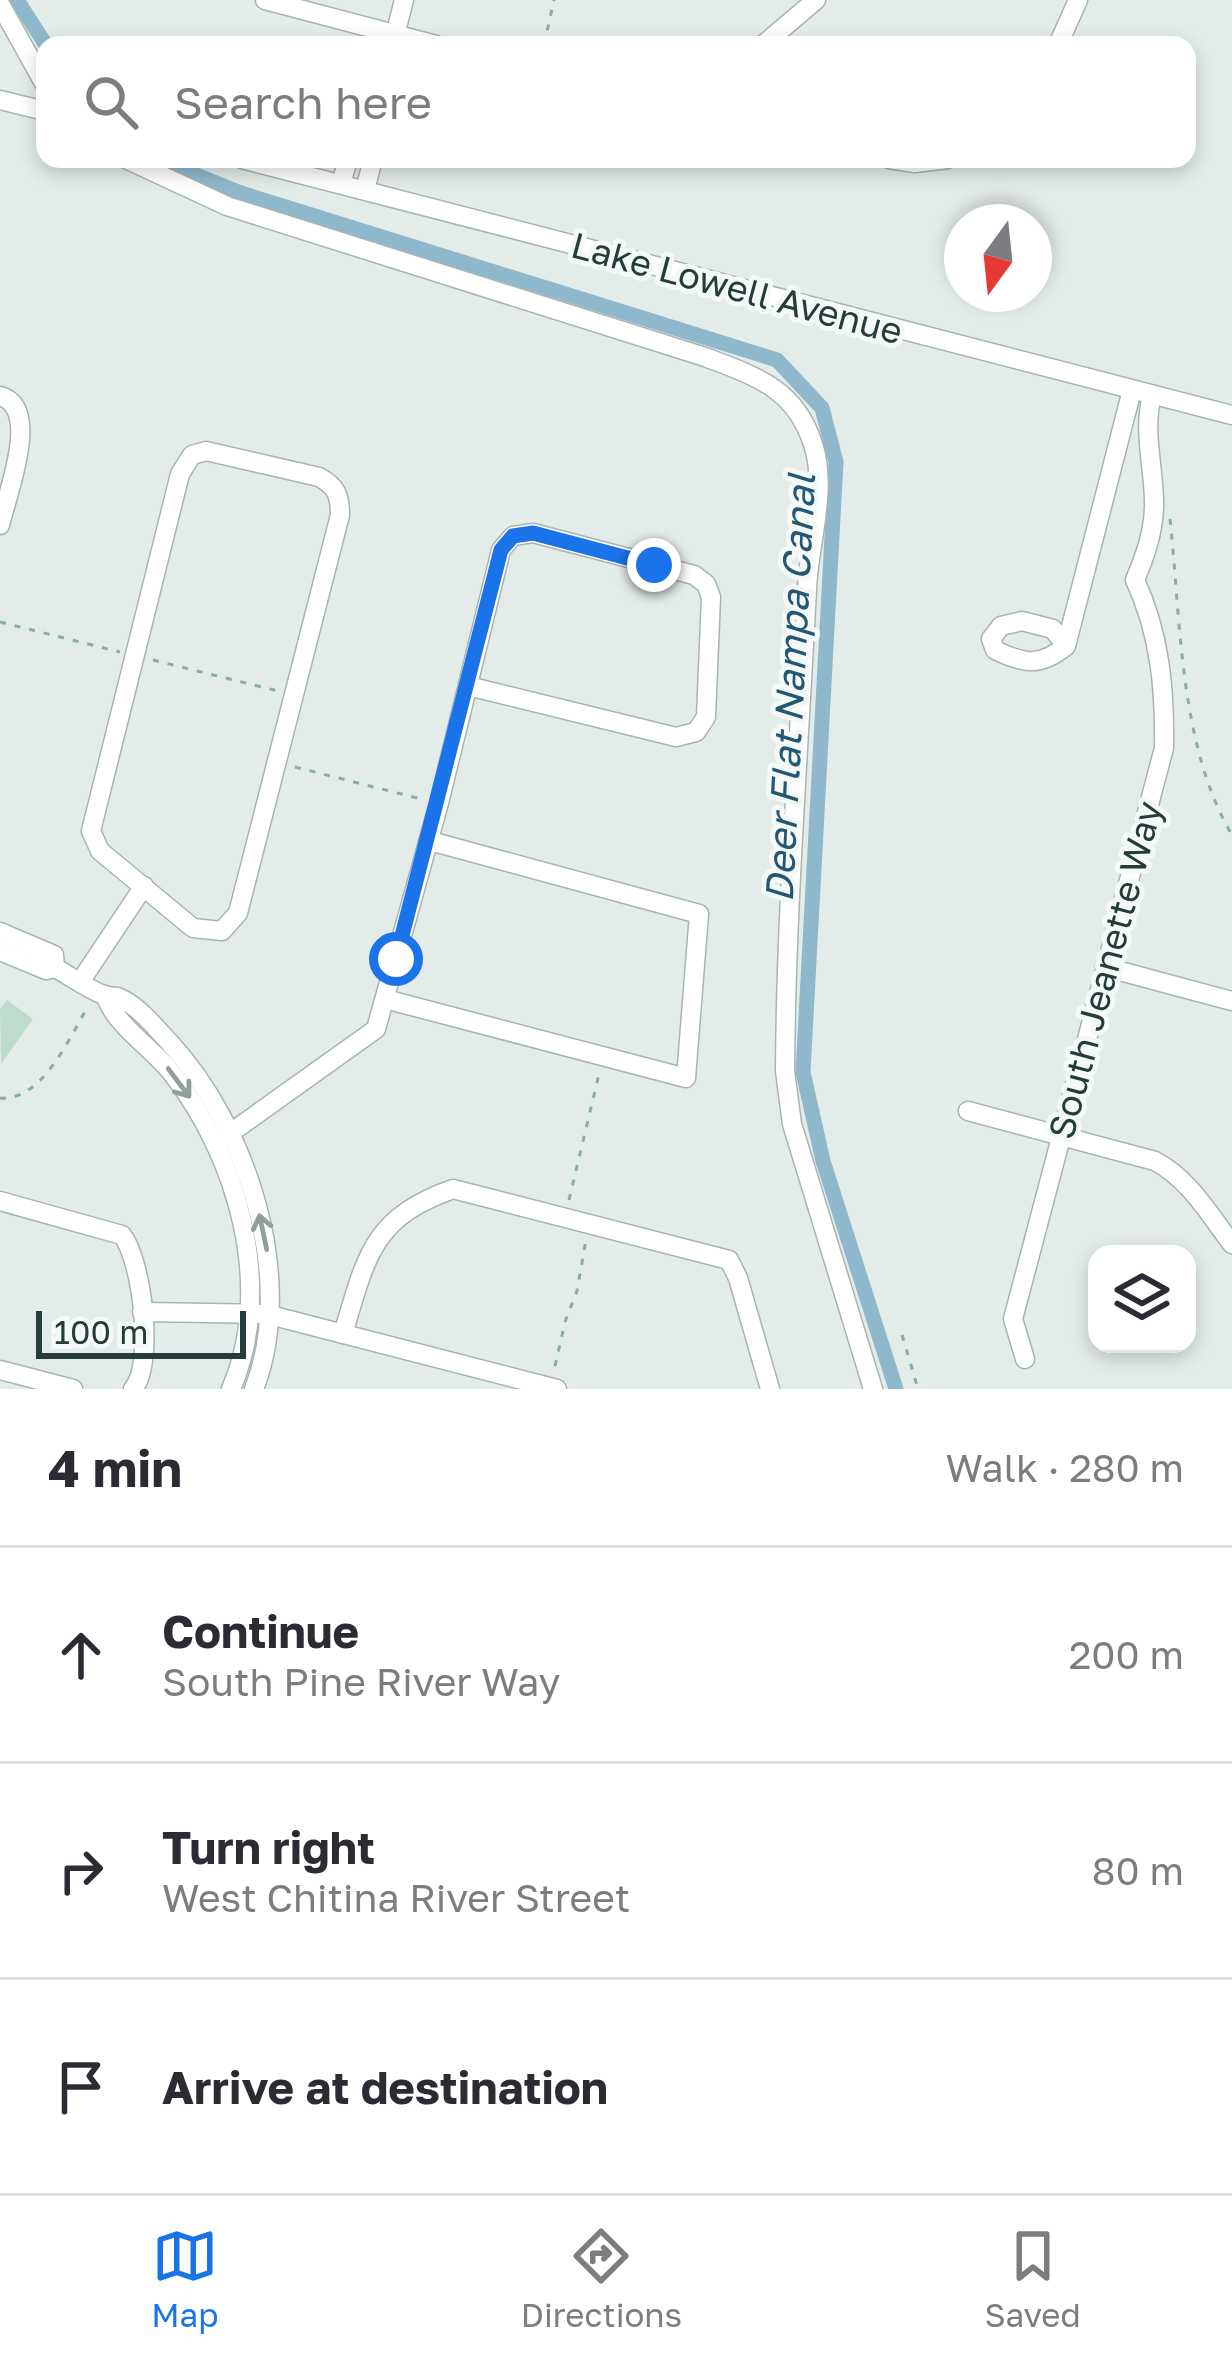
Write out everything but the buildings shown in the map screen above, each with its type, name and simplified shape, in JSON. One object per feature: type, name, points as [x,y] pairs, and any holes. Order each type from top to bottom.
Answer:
[{"type":"street","points":[[265,0],[374,36]]},
{"type":"street","points":[[394,36],[404,0]]},
{"type":"street","points":[[774,36],[816,0]]},
{"type":"street","points":[[1062,36],[1078,0]]},
{"type":"street","points":[[0,4],[36,69]]},
{"type":"street","points":[[0,100],[36,109]]},
{"type":"street","points":[[145,168],[227,206],[706,357],[769,381],[796,410],[812,442],[818,468],[808,579],[785,1071],[793,1124],[873,1389]]},
{"type":"street","name":"Lake Lowell Avenue","points":[[278,168],[1232,416]]},
{"type":"street","points":[[341,184],[345,168]]},
{"type":"street","points":[[365,190],[371,168]]},
{"type":"street","points":[[1066,646],[1142,393]]},
{"type":"street","name":"South Jeanette Way","points":[[1025,1359],[1013,1319],[1164,748],[1161,664],[1148,609],[1135,580],[1148,549],[1154,514],[1142,393]]},
{"type":"street","points":[[0,396],[10,398],[20,410],[22,431],[0,525]]},
{"type":"street","points":[[218,452],[319,477],[337,490],[340,514],[276,762],[238,913],[222,931],[193,928],[94,842],[91,831],[180,474],[192,455],[218,452]]},
{"type":"street","points":[[223,1139],[376,1029],[430,841],[501,550],[513,536],[533,533],[694,575],[706,584],[711,597],[706,717],[696,732],[676,737],[468,686]]},
{"type":"street","points":[[385,999],[686,1078],[699,914],[430,841]]},
{"type":"street","points":[[80,982],[144,886]]},
{"type":"street","points":[[0,932],[54,956],[55,968]]},
{"type":"street","points":[[0,951],[46,970],[55,968],[102,994],[120,997],[150,1021],[209,1093],[223,1139],[254,1194],[266,1243],[259,1314],[231,1389]]},
{"type":"street","points":[[1105,967],[1232,1001]]},
{"type":"street","points":[[968,1111],[1155,1161],[1172,1170],[1232,1244]]},
{"type":"street","points":[[343,1334],[367,1252],[379,1236],[418,1202],[453,1190],[729,1261],[770,1389]]},
{"type":"street","points":[[0,1201],[122,1235],[133,1248],[142,1312],[142,1379],[133,1389]]},
{"type":"street","points":[[142,1312],[259,1314],[556,1389]]},
{"type":"street","points":[[254,1389],[267,1340],[259,1314]]},
{"type":"street","points":[[0,1370],[73,1389]]},
{"type":"path","points":[[546,36],[554,0]]},
{"type":"path","points":[[1168,504],[1194,737],[1204,778],[1232,835]]},
{"type":"path","points":[[276,762],[439,803]]},
{"type":"path","points":[[0,1098],[20,1096],[37,1083],[102,994]]},
{"type":"path","points":[[569,1200],[600,1073]]},
{"type":"path","points":[[555,1366],[578,1291],[587,1239]]},
{"type":"path","points":[[902,1335],[918,1389]]},
{"type":"green space","points":[[7,1000],[33,1019],[1,1064],[0,1009]]},
{"type":"waterway","name":"Deer Flat Nampa Canal","points":[[17,0],[40,36]]},
{"type":"waterway","name":"Deer Flat Nampa Canal","points":[[179,168],[238,192],[777,360],[822,408],[836,462],[803,1072],[823,1161],[896,1389]]},
{"type":"route","points":[[396,959],[501,550],[513,536],[533,533],[654,565]]}]
